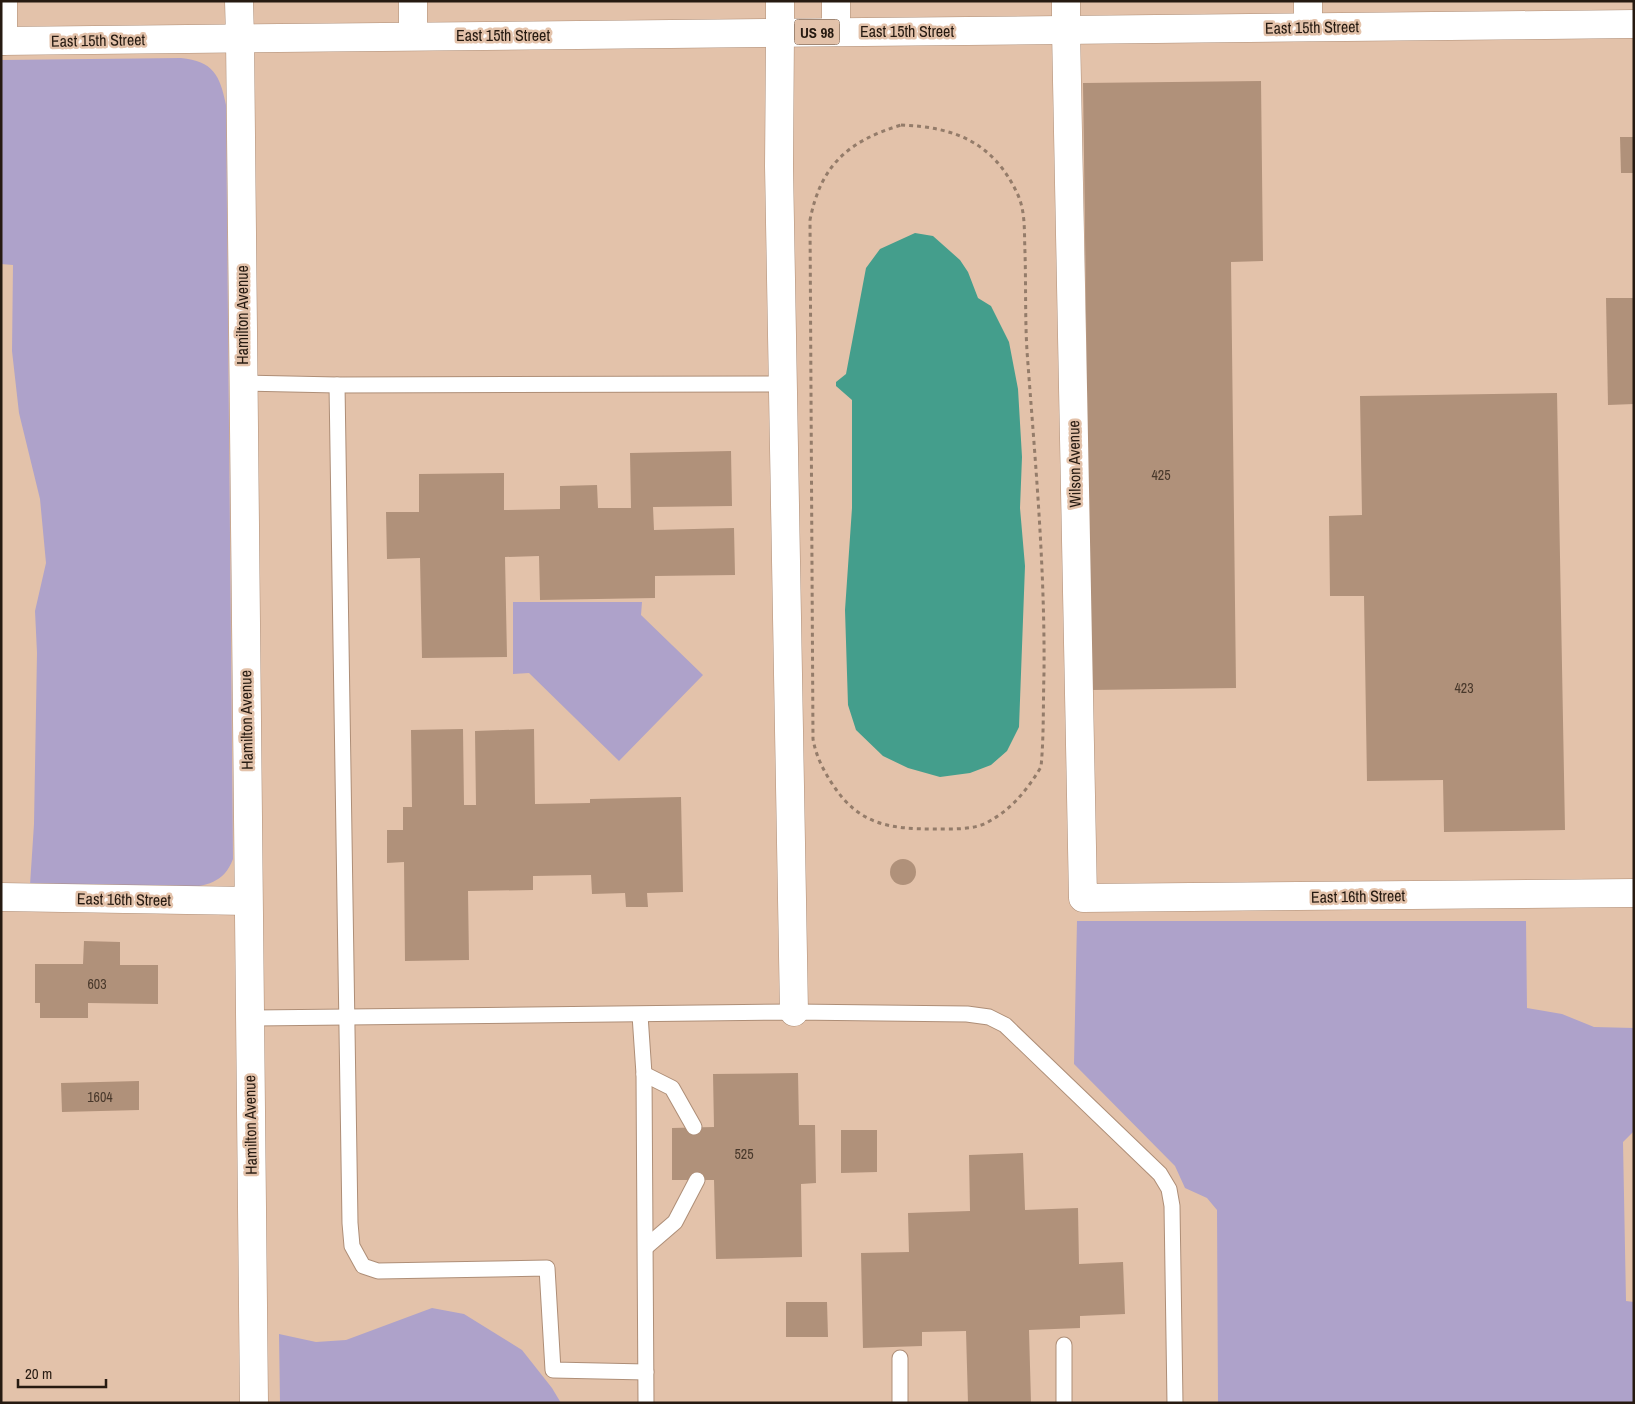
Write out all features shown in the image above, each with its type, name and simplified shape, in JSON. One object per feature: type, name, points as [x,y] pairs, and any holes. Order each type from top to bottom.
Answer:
[{"type":"street","points":[[2,41],[3,1]]},
{"type":"street","name":"Hamilton Avenue","points":[[239,1],[254,1403]]},
{"type":"street","points":[[413,1],[414,36]]},
{"type":"street","points":[[780,1],[779,166],[794,1012]]},
{"type":"street","points":[[836,1],[836,32]]},
{"type":"street","name":"Wilson Avenue","points":[[1066,1],[1083,898]]},
{"type":"street","name":"East 15th Street","points":[[2,41],[1066,30],[1308,14],[1628,16]]},
{"type":"street","name":"East 16th Street","points":[[1083,898],[1634,893]]},
{"type":"street","name":"East 16th Street","points":[[1,896],[248,901]]},
{"type":"lane","points":[[243,383],[337,385],[783,384]]},
{"type":"lane","points":[[337,385],[346,1017],[352,1246],[363,1266],[378,1271],[547,1268],[553,1370],[646,1372]]},
{"type":"lane","points":[[249,1018],[794,1012],[966,1014],[990,1017],[1005,1025],[1160,1174],[1169,1189],[1172,1206],[1175,1403]]},
{"type":"lane","points":[[640,1015],[644,1074],[646,1403]]},
{"type":"lane","points":[[644,1074],[672,1088],[694,1127]]},
{"type":"lane","points":[[646,1247],[675,1222],[697,1180]]},
{"type":"lane","points":[[1064,1345],[1064,1403]]},
{"type":"lane","points":[[900,1358],[900,1403]]},
{"type":"path","points":[[901,125],[927,126],[957,132],[976,143],[1006,175],[1019,196],[1022,208],[1027,351],[1035,437],[1044,604],[1041,767],[1029,787],[1013,805],[986,823],[955,829],[914,829],[881,824],[862,816],[844,802],[823,770],[816,753],[813,721],[810,220],[814,202],[823,181],[838,159],[858,141],[901,125]]},
{"type":"shaded area","points":[[181,58],[201,62],[213,71],[221,85],[226,105],[233,859],[225,873],[213,882],[191,887],[30,885],[34,824],[37,653],[35,611],[46,563],[40,499],[19,413],[12,351],[13,265],[1,264],[1,60]]},
{"type":"shaded area","points":[[513,602],[642,602],[641,615],[703,675],[619,761],[529,673],[513,674]]},
{"type":"shaded area","points":[[1077,921],[1526,921],[1527,1008],[1562,1014],[1594,1027],[1634,1028],[1634,1131],[1623,1142],[1626,1301],[1634,1302],[1634,1403],[1218,1403],[1217,1210],[1207,1198],[1185,1188],[1175,1166],[1074,1064]]},
{"type":"shaded area","points":[[432,1308],[464,1314],[522,1350],[552,1388],[561,1403],[280,1403],[279,1334],[316,1342],[346,1340]]},
{"type":"water","points":[[915,233],[933,236],[960,260],[968,272],[978,298],[991,306],[1009,342],[1018,389],[1022,457],[1020,508],[1025,566],[1019,727],[1007,751],[991,765],[970,773],[940,777],[908,768],[883,756],[856,730],[848,705],[845,610],[852,508],[852,400],[836,386],[836,382],[846,374],[866,268],[880,249]]},
{"type":"building","points":[[1261,81],[1263,261],[1231,262],[1236,688],[1091,690],[1083,83]]},
{"type":"building","points":[[1620,137],[1634,137],[1634,173],[1621,173]]},
{"type":"building","points":[[1606,298],[1634,298],[1634,404],[1608,405]]},
{"type":"building","points":[[1557,393],[1565,830],[1444,832],[1443,780],[1367,781],[1364,596],[1330,596],[1329,516],[1362,515],[1360,396]]},
{"type":"building","points":[[731,451],[732,506],[653,507],[654,530],[734,528],[735,575],[655,576],[655,598],[540,600],[539,556],[505,557],[507,657],[422,658],[420,558],[387,559],[386,512],[419,512],[419,474],[504,473],[504,510],[560,509],[560,486],[597,485],[598,508],[631,508],[630,453]]},
{"type":"building","points":[[463,729],[464,805],[476,805],[475,731],[534,729],[535,804],[590,803],[590,799],[681,797],[683,892],[647,893],[648,907],[626,907],[625,893],[592,894],[591,875],[533,876],[533,890],[468,891],[469,960],[405,961],[404,862],[387,863],[387,830],[403,830],[403,807],[412,807],[411,730]]},
{"type":"building","points":[[903,859],[912,863],[916,872],[912,881],[903,885],[894,881],[890,872],[894,863]]},
{"type":"building","points":[[84,941],[120,942],[120,965],[158,965],[158,1004],[88,1003],[88,1018],[40,1018],[40,1003],[35,1003],[35,964],[83,964]]},
{"type":"building","points":[[798,1073],[799,1125],[815,1125],[816,1183],[801,1184],[802,1257],[716,1259],[714,1180],[672,1180],[672,1128],[714,1127],[713,1074]]},
{"type":"building","points":[[139,1081],[139,1110],[62,1112],[61,1083]]},
{"type":"building","points":[[841,1130],[877,1130],[877,1172],[841,1173]]},
{"type":"building","points":[[1023,1153],[1025,1210],[1078,1208],[1079,1264],[1123,1262],[1125,1314],[1080,1316],[1080,1328],[1029,1330],[1031,1403],[968,1403],[966,1331],[922,1332],[922,1346],[863,1348],[861,1253],[909,1252],[908,1213],[970,1211],[969,1155]]},
{"type":"building","points":[[786,1302],[827,1302],[828,1337],[786,1337]]}]
